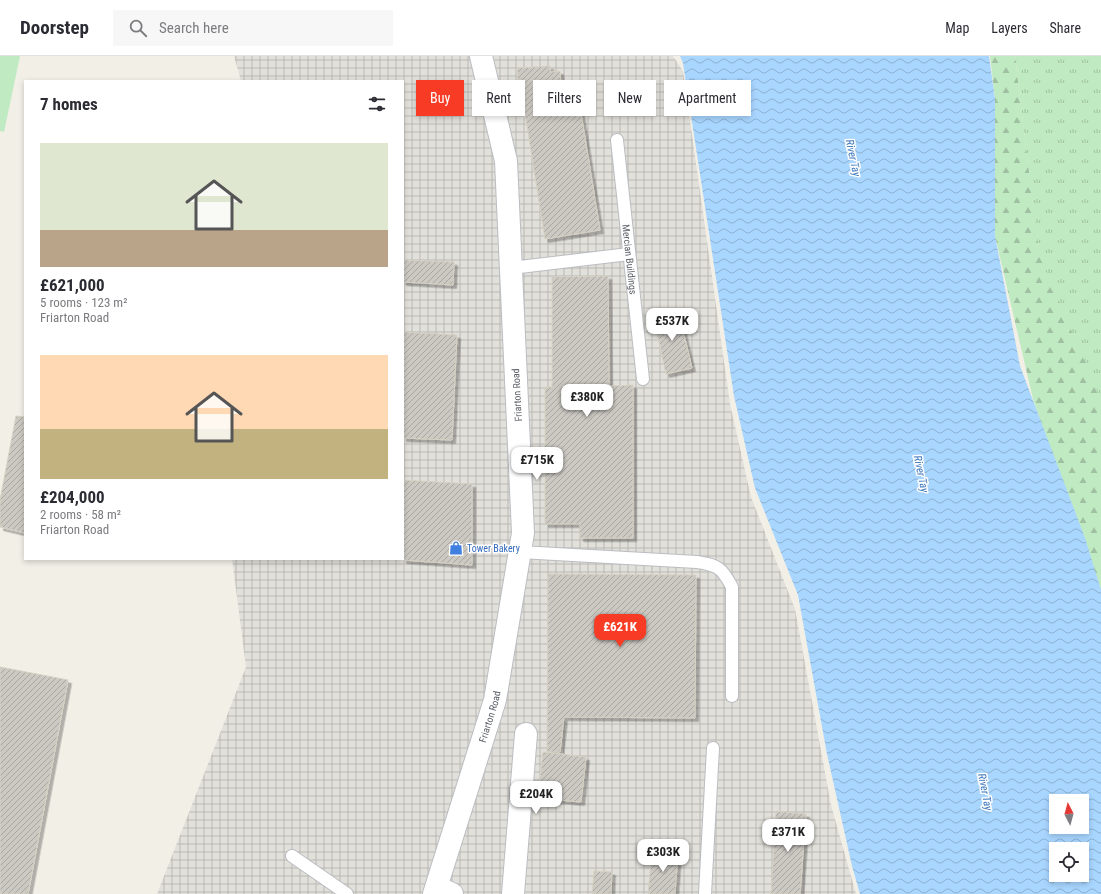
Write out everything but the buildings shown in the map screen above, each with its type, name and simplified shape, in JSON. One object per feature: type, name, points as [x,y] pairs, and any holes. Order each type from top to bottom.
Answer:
[{"type":"street","name":"Friarton Road","points":[[441,892],[495,700],[523,533],[506,161],[481,56]]},
{"type":"street","points":[[513,894],[526,734]]},
{"type":"lane","name":"Mercian Buildings","points":[[617,140],[643,379]]},
{"type":"lane","points":[[511,268],[629,254]]},
{"type":"lane","points":[[520,552],[714,564],[724,572],[732,587],[732,696]]},
{"type":"lane","points":[[705,894],[713,748]]},
{"type":"lane","points":[[292,856],[347,894]]},
{"type":"shaded area","points":[[234,56],[673,56],[683,71],[684,80],[664,80],[664,116],[689,116],[730,404],[751,497],[795,609],[831,805],[856,894],[157,894],[246,667],[232,560],[404,560],[404,80],[241,80]]},
{"type":"green space","points":[[0,56],[20,56],[4,132],[0,131]]},
{"type":"green space","points":[[990,56],[1015,56],[1039,255],[1101,400],[1101,597],[1033,399],[995,236],[995,99]]},
{"type":"green space","points":[[1015,56],[1101,56],[1101,491],[1056,402]]},
{"type":"water","name":"River Tay","points":[[680,56],[989,56],[995,99],[995,236],[1020,366],[1085,538],[1101,590],[1101,894],[860,894],[852,866],[827,754],[798,595],[755,488],[734,396],[691,116],[751,116],[751,80],[686,80],[683,63]]},
{"type":"place","name":"Tower Bakery","points":[[456,548]]}]
